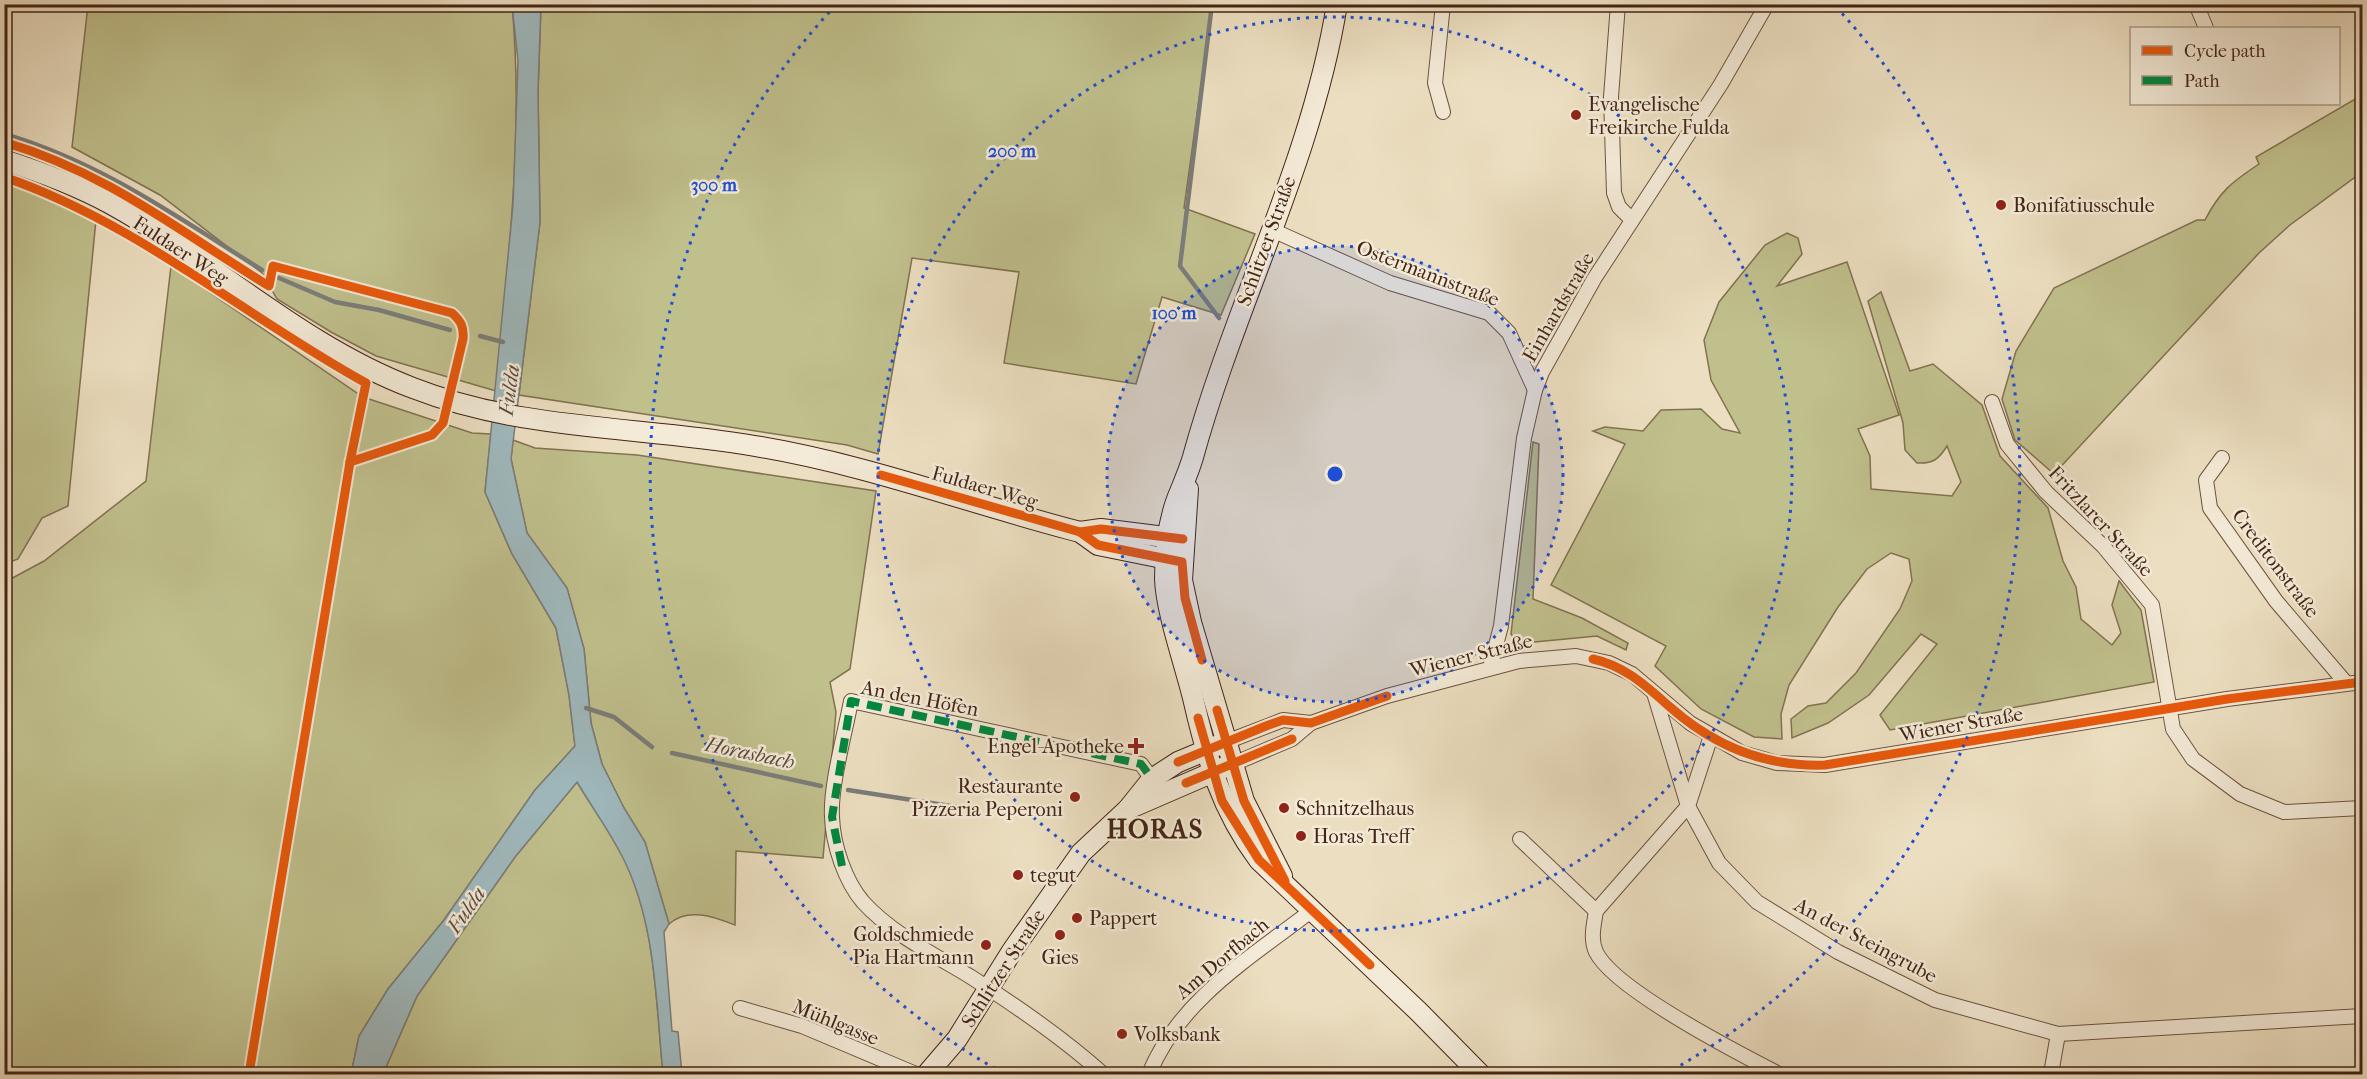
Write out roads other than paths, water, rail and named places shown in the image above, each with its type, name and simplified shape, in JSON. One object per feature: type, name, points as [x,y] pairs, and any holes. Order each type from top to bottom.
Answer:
[{"type":"main road","name":"Schlitzer Straße","points":[[1214,772],[1167,591],[1176,539],[1188,509],[1188,476],[1212,388],[1315,105],[1337,4]]},
{"type":"main road","name":"Fuldaer Weg","points":[[4,160],[71,185],[111,204],[328,346],[371,369],[440,398],[522,419],[728,442],[851,465],[1080,532],[1098,544],[1174,561]]},
{"type":"main road","name":"Fuldaer Weg","points":[[1080,532],[1101,529],[1176,539]]},
{"type":"main road","name":"Schlitzer Straße","points":[[927,1074],[957,1040],[1067,870],[1088,846],[1128,809],[1152,778],[1178,762],[1226,742],[1191,622],[1182,580],[1174,561]]},
{"type":"main road","points":[[1226,742],[1250,815],[1286,884]]},
{"type":"main road","name":"Schlitzer Straße","points":[[1128,809],[1233,764]]},
{"type":"main road","points":[[1214,772],[1222,801],[1259,860],[1419,1012],[1480,1074]]},
{"type":"street","points":[[1443,4],[1435,83],[1443,112]]},
{"type":"street","points":[[1618,4],[1611,97],[1613,183],[1619,207],[1632,220]]},
{"type":"street","name":"Einhardstraße","points":[[1490,668],[1501,627],[1521,455],[1535,390],[1577,307],[1726,75],[1767,4]]},
{"type":"street","points":[[2196,4],[2206,27]]},
{"type":"street","name":"Ostermannstraße","points":[[1270,229],[1390,282],[1489,314],[1509,333],[1535,390]]},
{"type":"street","name":"Fritzlarer Straße","points":[[1992,402],[2007,444],[2046,492],[2103,546],[2152,605],[2173,729],[2181,745],[2193,759],[2240,794],[2284,812],[2362,808]]},
{"type":"street","name":"Creditonstraße","points":[[2222,458],[2206,480],[2210,508],[2276,601],[2346,683]]},
{"type":"street","name":"Wiener Straße","points":[[1233,764],[1292,739],[1311,723],[1387,696],[1490,668],[1549,656],[1576,656],[1609,663],[1632,674],[1690,723],[1742,753],[1777,763],[1825,765],[2170,708],[2362,682]]},
{"type":"street","name":"An der Steingrube","points":[[1654,691],[1688,806],[1719,863],[1757,902],[1838,952],[1935,1000],[2058,1034],[2362,1016]]},
{"type":"street","name":"An den Höfen","points":[[989,989],[905,936],[879,915],[863,901],[842,866],[832,817],[851,701],[1141,764],[1152,778]]},
{"type":"street","name":"Wiener Straße","points":[[1226,742],[1283,720],[1311,723]]},
{"type":"street","points":[[1711,736],[1688,806],[1596,911],[1592,931],[1594,950],[1605,966],[1712,1039],[1779,1074]]},
{"type":"street","points":[[1520,839],[1596,911]]},
{"type":"street","name":"Am Dorfbach","points":[[1149,1074],[1173,1028],[1194,1004],[1311,911]]},
{"type":"street","points":[[989,989],[1064,1039],[1102,1074]]},
{"type":"street","name":"Mühlgasse","points":[[740,1008],[802,1026],[916,1074]]},
{"type":"street","points":[[2051,1074],[2058,1034]]},
{"type":"water","name":"Fulda","points":[[512,5],[541,5],[538,92],[540,222],[511,459],[527,533],[567,588],[584,649],[591,723],[602,764],[624,808],[645,842],[669,924],[664,932],[672,1031],[678,1032],[682,1074],[663,1074],[653,964],[642,909],[634,883],[618,848],[577,782],[515,857],[417,996],[383,1074],[351,1074],[359,1036],[388,989],[444,920],[535,790],[575,746],[569,695],[556,628],[512,554],[485,492],[513,205],[518,61]]},
{"type":"waterway","points":[[1212,4],[1180,266],[1219,318]]},
{"type":"waterway","points":[[4,134],[39,146],[106,176],[138,193],[262,270]]},
{"type":"waterway","points":[[279,278],[335,302],[379,310],[450,330]]},
{"type":"waterway","points":[[480,336],[503,342]]},
{"type":"waterway","name":"Horasbach","points":[[586,708],[614,717],[652,747]]},
{"type":"waterway","name":"Horasbach","points":[[672,753],[821,786]]},
{"type":"waterway","name":"Horasbach","points":[[848,790],[957,807]]},
{"type":"place","name":"Evangelische Freikirche Fulda","points":[[1576,115]]},
{"type":"place","name":"Bonifatiusschule","points":[[2001,205]]},
{"type":"place","name":"Engel-Apotheke","points":[[1136,746]]},
{"type":"place","name":"Restaurante Pizzeria Peperoni","points":[[1075,797]]},
{"type":"place","name":"Schnitzelhaus","points":[[1284,808]]},
{"type":"place","name":"Horas Treff","points":[[1301,836]]},
{"type":"place","name":"tegut","points":[[1018,875]]},
{"type":"place","name":"Pappert","points":[[1077,918]]},
{"type":"place","name":"Gies","points":[[1060,935]]},
{"type":"place","name":"Goldschmiede Pia Hartmann","points":[[986,945]]},
{"type":"place","name":"Volksbank","points":[[1122,1034]]},
{"type":"district","name":"HORAS","points":[[1155,829]]}]
